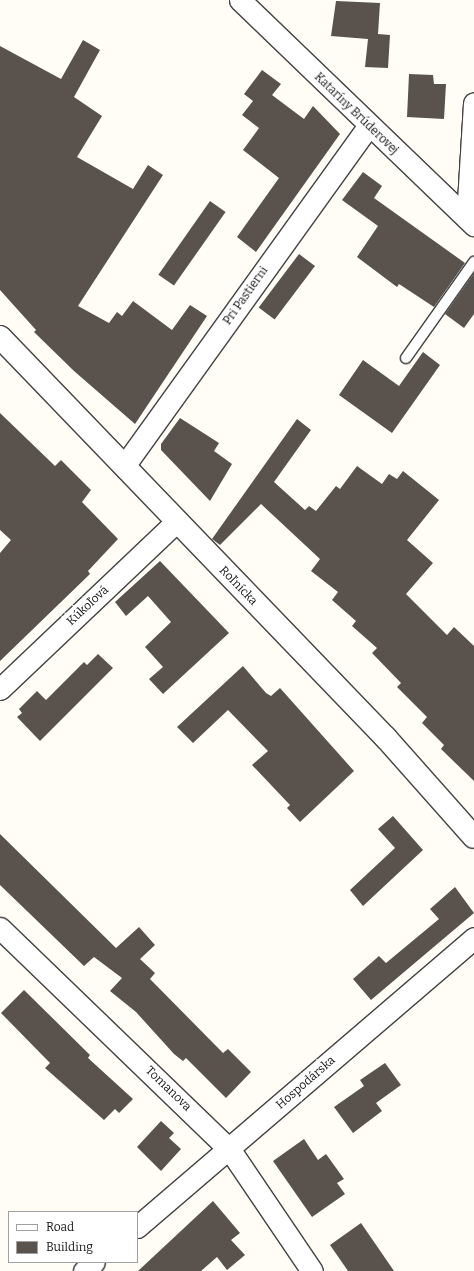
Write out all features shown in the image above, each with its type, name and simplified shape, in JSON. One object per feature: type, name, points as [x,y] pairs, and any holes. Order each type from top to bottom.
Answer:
[{"type":"street","name":"Kataríny Brúderovej","points":[[240,0],[368,127],[470,222]]},
{"type":"street","points":[[470,222],[474,103]]},
{"type":"street","name":"Pri Pastierni","points":[[124,466],[368,127]]},
{"type":"street","name":"Roľnícka","points":[[0,337],[176,522],[386,738],[474,837]]},
{"type":"street","name":"Kúkoľová","points":[[0,689],[176,522]]},
{"type":"street","name":"Tomanova","points":[[0,928],[230,1150],[312,1271]]},
{"type":"street","name":"Hospodárska","points":[[138,1226],[230,1150],[474,938]]},
{"type":"street","points":[[84,1271],[93,1263]]},
{"type":"lane","points":[[406,358],[474,262]]},
{"type":"building","points":[[336,1],[380,3],[378,34],[390,35],[388,68],[365,67],[368,39],[331,36]]},
{"type":"building","points":[[83,40],[100,50],[74,97],[102,116],[77,157],[133,189],[148,165],[163,175],[78,306],[109,323],[117,312],[122,316],[133,301],[172,330],[190,305],[207,316],[135,424],[74,371],[34,332],[36,330],[0,290],[0,46],[61,79]]},
{"type":"building","points":[[262,70],[281,84],[272,95],[304,119],[313,106],[340,134],[256,252],[237,237],[279,178],[243,150],[259,128],[242,115],[253,101],[244,94]]},
{"type":"building","points":[[409,74],[433,75],[434,84],[446,84],[444,119],[407,117]]},
{"type":"building","points":[[363,172],[382,186],[374,198],[465,263],[434,307],[399,284],[397,287],[357,257],[378,226],[342,200]]},
{"type":"building","points":[[210,201],[226,212],[174,286],[158,275]]},
{"type":"building","points":[[299,254],[315,266],[275,320],[259,308]]},
{"type":"building","points":[[474,273],[474,314],[464,328],[445,314]]},
{"type":"building","points":[[423,352],[440,365],[392,433],[339,395],[363,360],[399,386]]},
{"type":"building","points":[[0,413],[55,466],[61,460],[91,490],[82,502],[118,539],[88,571],[90,574],[0,661],[0,553],[11,540],[0,530]]},
{"type":"building","points":[[180,418],[219,443],[214,451],[232,464],[210,501],[161,450],[161,444]]},
{"type":"building","points":[[297,419],[311,430],[274,482],[305,510],[309,506],[316,511],[336,486],[340,489],[357,466],[382,484],[389,474],[397,479],[403,471],[439,500],[407,540],[433,563],[406,594],[447,635],[454,627],[474,646],[474,781],[441,749],[444,745],[422,723],[427,717],[397,687],[401,683],[372,653],[377,648],[352,626],[356,621],[332,600],[338,592],[311,571],[320,559],[261,504],[220,545],[212,539]]},
{"type":"building","points":[[160,561],[229,633],[163,694],[149,679],[163,667],[145,647],[171,622],[148,596],[126,616],[115,602]]},
{"type":"building","points":[[98,654],[113,668],[40,741],[17,717],[22,713],[19,709],[37,691],[46,700],[84,662],[87,665]]},
{"type":"building","points":[[243,666],[266,693],[271,696],[280,688],[354,771],[300,822],[287,808],[290,805],[252,765],[268,751],[228,710],[193,743],[177,727]]},
{"type":"building","points":[[393,816],[423,850],[363,906],[350,890],[395,848],[378,829]]},
{"type":"building","points":[[0,834],[116,948],[139,927],[155,945],[140,959],[155,973],[150,979],[223,1053],[228,1049],[251,1072],[226,1098],[186,1058],[183,1061],[174,1054],[136,1012],[110,991],[122,978],[94,957],[84,966],[0,885]]},
{"type":"building","points":[[455,887],[474,913],[371,1000],[353,979],[379,956],[386,963],[439,919],[430,909]]},
{"type":"building","points":[[24,990],[90,1055],[88,1058],[133,1099],[119,1113],[115,1109],[104,1120],[45,1068],[50,1063],[1,1013]]},
{"type":"building","points":[[385,1063],[401,1085],[376,1103],[382,1111],[353,1133],[334,1107],[364,1086],[360,1080]]},
{"type":"building","points":[[161,1121],[174,1133],[169,1138],[181,1149],[161,1171],[137,1147]]},
{"type":"building","points":[[304,1139],[318,1160],[326,1154],[344,1179],[337,1183],[345,1194],[312,1217],[273,1161]]},
{"type":"building","points":[[213,1201],[240,1233],[231,1240],[245,1255],[227,1270],[217,1257],[201,1271],[138,1271]]},
{"type":"building","points":[[361,1223],[394,1271],[348,1271],[330,1245]]}]
